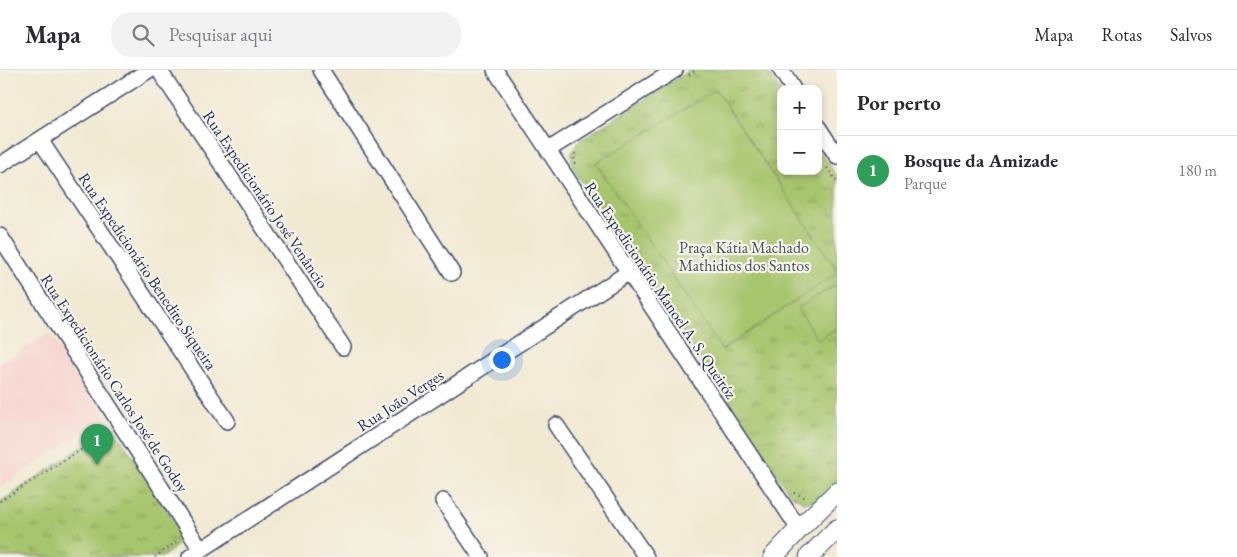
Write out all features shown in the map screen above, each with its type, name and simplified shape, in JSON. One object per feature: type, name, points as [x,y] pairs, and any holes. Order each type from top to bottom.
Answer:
[{"type":"street","points":[[0,165],[149,70]]},
{"type":"street","name":"Rua Expedicionário José Venâncio","points":[[159,70],[343,347]]},
{"type":"street","points":[[321,70],[452,273]]},
{"type":"street","name":"Rua Expedicionário Manoel A. S. Queiróz","points":[[495,70],[799,529]]},
{"type":"street","points":[[781,70],[790,85]]},
{"type":"street","points":[[548,150],[682,73]]},
{"type":"street","points":[[820,130],[837,156]]},
{"type":"street","name":"Rua Expedicionário Benedito Siqueira","points":[[40,140],[227,421]]},
{"type":"street","name":"Rua Expedicionário Carlos José de Godoy","points":[[0,236],[196,553]]},
{"type":"street","name":"Rua João Verges","points":[[196,553],[629,272]]},
{"type":"street","points":[[556,425],[646,557]]},
{"type":"street","points":[[773,557],[837,492]]},
{"type":"street","points":[[443,501],[481,557]]},
{"type":"street","points":[[809,557],[837,528]]},
{"type":"path","points":[[682,73],[696,70]]},
{"type":"path","points":[[576,168],[574,155],[578,149]]},
{"type":"path","points":[[0,501],[114,429]]},
{"type":"path","points":[[792,492],[805,498],[814,498]]},
{"type":"path","points":[[155,557],[175,543],[178,531]]},
{"type":"shaded area","points":[[49,333],[106,417],[0,488],[0,364]]},
{"type":"green space","name":"Praça Kátia Machado Mathidios dos Santos","points":[[691,70],[766,70],[777,86],[777,175],[822,175],[822,154],[837,176],[837,480],[815,501],[804,502],[790,494],[573,168],[571,154],[579,141]]},
{"type":"green space","points":[[716,90],[837,270],[837,273],[722,350],[596,163]]},
{"type":"green space","points":[[837,284],[837,328],[818,340],[798,308]]},
{"type":"green space","points":[[113,427],[181,530],[180,539],[176,546],[162,557],[0,557],[0,502]]},
{"type":"place","name":"Bosque da Amizade","points":[[97,465]]}]
